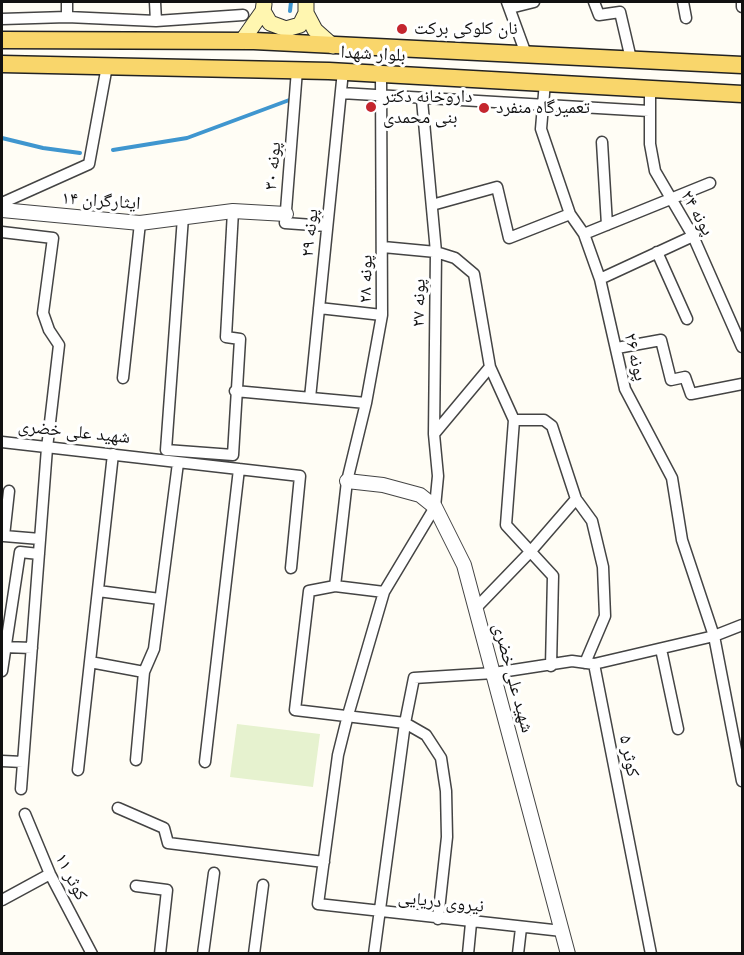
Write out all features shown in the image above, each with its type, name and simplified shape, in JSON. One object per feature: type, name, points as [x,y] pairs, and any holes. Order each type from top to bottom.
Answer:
[{"type":"main road","points":[[264,6],[270,23],[286,29],[300,25],[306,7]]},
{"type":"main road","points":[[242,41],[264,6]]},
{"type":"main road","points":[[306,7],[315,30],[333,46]]},
{"type":"main road","name":"بلوار شهدا","points":[[2,40],[242,41],[742,65]]},
{"type":"main road","name":"بلوار شهدا","points":[[2,64],[297,70],[742,94]]},
{"type":"street","points":[[67,2],[67,17]]},
{"type":"street","points":[[154,2],[156,21]]},
{"type":"street","points":[[526,54],[509,5],[534,2]]},
{"type":"street","points":[[594,2],[599,15],[620,12],[631,59]]},
{"type":"street","points":[[683,2],[686,18]]},
{"type":"street","points":[[742,2],[742,7]]},
{"type":"street","points":[[2,19],[67,17],[156,21],[243,15]]},
{"type":"street","points":[[2,203],[89,164],[107,66]]},
{"type":"street","name":"پونه ۳۰","points":[[297,70],[285,223],[327,226]]},
{"type":"street","name":"پونه ۲۹","points":[[310,398],[343,72]]},
{"type":"street","name":"پونه ۲۸","points":[[335,586],[347,481],[366,403],[382,315],[381,74]]},
{"type":"street","name":"پونه ۲۶","points":[[545,82],[541,129],[570,214],[584,234],[600,279],[625,389],[672,478],[682,540],[714,636],[742,781]]},
{"type":"street","name":"پونه ۲۴","points":[[650,88],[650,144],[655,171],[693,236],[742,347]]},
{"type":"street","points":[[341,93],[422,100],[649,111]]},
{"type":"street","name":"پونه ۲۷","points":[[422,100],[436,252],[434,434],[438,476],[435,507]]},
{"type":"street","points":[[602,142],[607,225]]},
{"type":"street","points":[[584,234],[670,197],[710,183]]},
{"type":"street","points":[[432,206],[497,187],[509,238],[570,214]]},
{"type":"street","name":"ایثارگران ۱۴","points":[[2,210],[140,223],[233,211],[286,214]]},
{"type":"street","points":[[183,218],[166,450],[233,455],[235,391],[240,339],[226,337],[233,211]]},
{"type":"street","points":[[123,378],[140,223]]},
{"type":"street","points":[[2,232],[53,238],[43,313],[49,330],[59,345],[47,448],[21,789]]},
{"type":"street","points":[[600,279],[693,236]]},
{"type":"street","points":[[383,247],[436,252],[456,258],[474,274],[490,367],[514,420],[506,525],[554,576],[551,666]]},
{"type":"street","points":[[657,252],[687,319]]},
{"type":"street","points":[[319,308],[382,315]]},
{"type":"street","points":[[617,348],[661,340],[671,380],[685,377],[691,394],[742,384]]},
{"type":"street","points":[[434,434],[490,367]]},
{"type":"street","points":[[235,391],[366,403]]},
{"type":"street","points":[[514,420],[544,420],[552,426],[576,499],[592,521],[603,567],[604,616],[589,664]]},
{"type":"street","name":"شهید علی خضری","points":[[2,442],[300,476],[291,568]]},
{"type":"street","points":[[78,770],[113,454]]},
{"type":"street","points":[[136,759],[144,672],[154,649],[178,463]]},
{"type":"street","points":[[205,762],[239,469]]},
{"type":"street","points":[[118,808],[164,828],[168,843],[324,862],[338,755],[384,592],[435,507],[420,495],[383,485],[347,481]]},
{"type":"street","points":[[9,491],[4,536],[40,539]]},
{"type":"street","points":[[476,608],[531,551],[576,499]]},
{"type":"street","name":"شهید علی خضری","points":[[435,507],[464,565],[568,954]]},
{"type":"street","points":[[2,671],[20,552],[39,554]]},
{"type":"street","points":[[384,592],[335,586],[309,591],[295,710],[405,723],[426,735],[441,758],[447,837],[438,919]]},
{"type":"street","points":[[98,591],[160,599]]},
{"type":"street","points":[[374,954],[405,723],[414,678],[494,673],[572,661],[589,664],[714,636],[742,625]]},
{"type":"street","points":[[4,647],[32,648]]},
{"type":"street","points":[[661,649],[678,729]]},
{"type":"street","points":[[90,662],[144,672]]},
{"type":"street","name":"کوثر ۵","points":[[589,664],[651,954]]},
{"type":"street","points":[[2,761],[23,762]]},
{"type":"street","name":"کوثر ۱۱","points":[[25,814],[50,874],[93,954]]},
{"type":"street","name":"نیروی دریایی","points":[[324,862],[318,904],[471,923],[561,931]]},
{"type":"street","points":[[203,954],[214,873]]},
{"type":"street","points":[[2,900],[50,874]]},
{"type":"street","points":[[254,954],[263,885]]},
{"type":"street","points":[[136,886],[167,890],[160,954]]},
{"type":"street","points":[[468,954],[471,923]]},
{"type":"street","points":[[518,954],[521,928]]},
{"type":"green space","points":[[237,724],[320,734],[313,787],[230,777]]},
{"type":"waterway","points":[[290,11],[291,2]]},
{"type":"waterway","points":[[113,150],[187,138],[292,99]]},
{"type":"waterway","points":[[2,138],[43,148],[80,153]]},
{"type":"place","name":"نان کلوکی برکت","points":[[402,29]]},
{"type":"place","name":"داروخانه دکتر بنی محمدی","points":[[371,107]]},
{"type":"place","name":"تعمیرگاه منفرد","points":[[484,108]]}]
